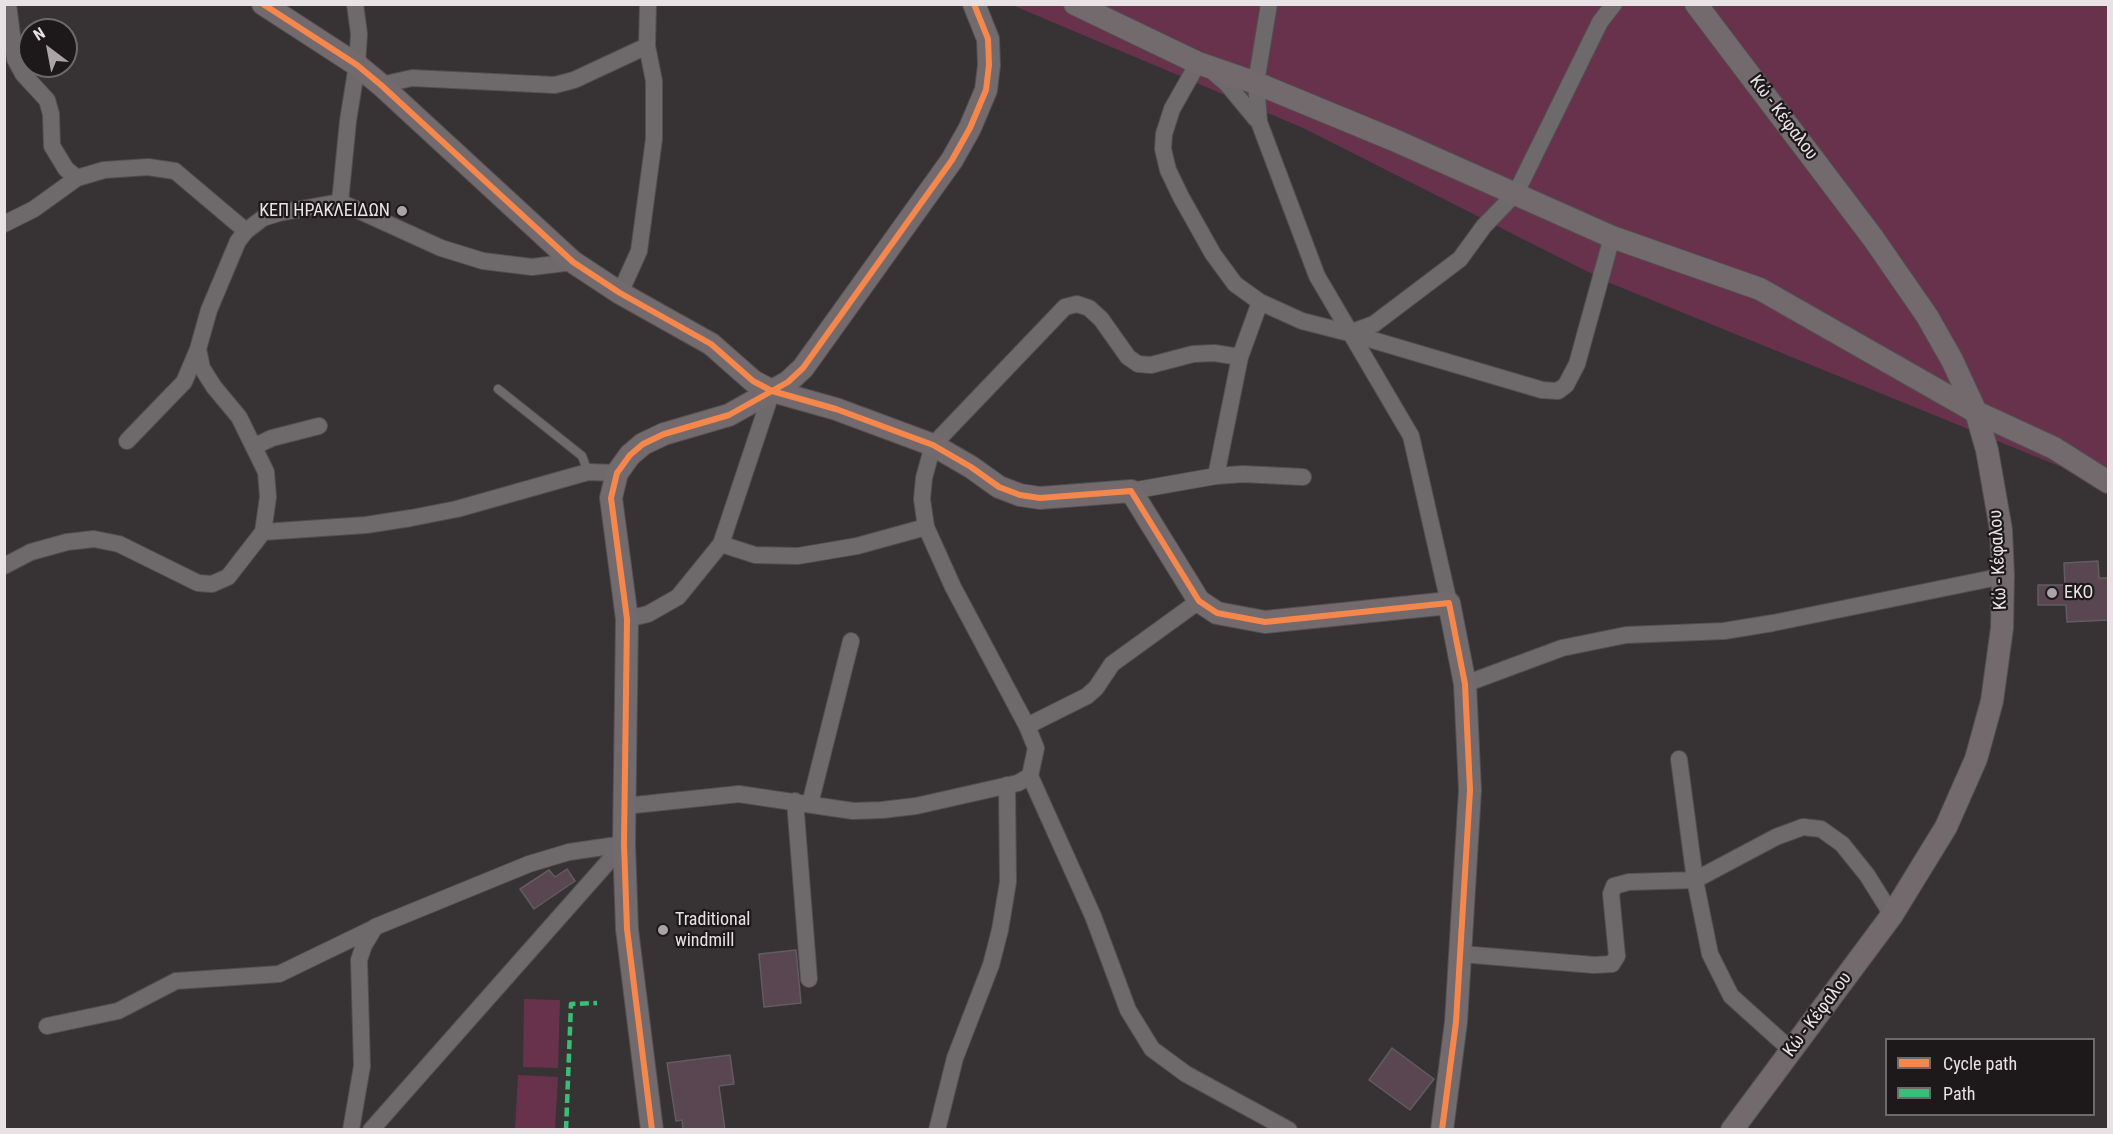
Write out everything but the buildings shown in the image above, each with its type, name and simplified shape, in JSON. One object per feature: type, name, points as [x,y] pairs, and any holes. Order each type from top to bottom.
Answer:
[{"type":"street","points":[[8,4],[15,59],[23,74],[47,100],[51,114],[52,146],[57,157],[77,178]]},
{"type":"street","points":[[262,4],[357,65],[573,262],[711,344],[753,381],[772,391],[836,409],[933,445],[971,466],[999,487],[1020,495],[1040,498],[1131,491],[1216,476],[1242,474],[1303,477]]},
{"type":"street","points":[[340,202],[343,159],[357,65],[359,34],[355,4]]},
{"type":"street","points":[[620,292],[639,251],[654,139],[654,81],[647,46],[648,4]]},
{"type":"street","points":[[652,1130],[627,929],[624,844],[627,619],[611,498],[617,473],[630,455],[643,444],[664,434],[729,415],[788,382],[803,368],[952,160],[970,128],[986,90],[989,65],[988,39],[974,4]]},
{"type":"street","points":[[1075,4],[1203,65],[1256,83],[1516,193],[1612,237],[1760,289],[1976,412],[2054,448],[2109,482]]},
{"type":"street","points":[[1269,4],[1256,83],[1259,122],[1317,276],[1411,436],[1465,684],[1470,790],[1461,954],[1449,1087],[1442,1130]]},
{"type":"street","points":[[1349,333],[1374,324],[1460,259],[1484,226],[1516,193],[1600,22],[1614,4]]},
{"type":"street","name":"Κώ - Κέφαλου","points":[[1696,4],[1874,238],[1927,315],[1976,412],[1996,498],[2003,576],[1997,673],[1976,759],[1946,827],[1892,915],[1732,1130]]},
{"type":"street","points":[[381,85],[412,78],[555,85],[574,80],[647,46]]},
{"type":"street","points":[[1203,65],[1227,84],[1259,122]]},
{"type":"street","points":[[1203,65],[1172,108],[1164,134],[1163,149],[1168,170],[1213,254],[1235,284],[1260,302],[1302,321],[1531,387],[1550,392],[1558,391],[1566,385],[1576,364],[1612,237]]},
{"type":"street","points":[[4,224],[34,209],[77,178],[104,170],[148,167],[176,171],[246,231]]},
{"type":"street","points":[[127,441],[184,382],[198,349],[208,310],[238,241],[246,231],[263,218],[340,202],[441,248],[483,261],[532,267],[573,262]]},
{"type":"street","points":[[1216,476],[1240,357],[1260,302]]},
{"type":"street","points":[[1240,357],[1214,353],[1193,354],[1151,365],[1138,364],[1128,357],[1101,319],[1089,308],[1077,304],[1065,307],[933,445],[924,478],[922,499],[926,527],[953,587],[1027,726],[1036,748],[1030,776],[1094,916],[1128,1010],[1152,1049],[1186,1074],[1289,1130]]},
{"type":"street","points":[[4,566],[31,552],[67,542],[94,539],[119,544],[198,583],[212,584],[228,577],[263,532],[268,497],[266,472],[239,417],[214,387],[202,368],[198,349]]},
{"type":"street","points":[[627,619],[648,614],[678,597],[721,544],[772,391]]},
{"type":"street","points":[[255,446],[272,438],[319,426]]},
{"type":"street","points":[[263,532],[366,525],[411,518],[457,509],[588,472],[617,473]]},
{"type":"street","points":[[1131,491],[1199,601],[1217,613],[1265,622],[1449,603]]},
{"type":"street","points":[[721,544],[755,555],[798,556],[857,546],[926,527]]},
{"type":"street","points":[[1465,684],[1562,648],[1626,636],[1701,633],[1773,623],[2003,576]]},
{"type":"street","points":[[1027,726],[1087,696],[1096,688],[1112,664],[1199,601]]},
{"type":"street","points":[[809,979],[803,803],[851,641]]},
{"type":"street","points":[[1679,759],[1695,880],[1710,954],[1731,996],[1791,1050]]},
{"type":"street","points":[[625,806],[739,794],[853,811],[882,810],[916,806],[1007,785],[1030,776]]},
{"type":"street","points":[[937,1130],[955,1058],[991,965],[1000,930],[1008,882],[1007,785]]},
{"type":"street","points":[[1461,954],[1594,965],[1612,964],[1617,956],[1611,894],[1614,886],[1629,882],[1695,880],[1776,837],[1803,828],[1821,829],[1833,835],[1867,874],[1892,915]]},
{"type":"street","points":[[47,1026],[118,1011],[176,981],[279,974],[375,927],[529,864],[569,852],[624,844]]},
{"type":"street","points":[[371,1130],[624,844]]},
{"type":"street","points":[[351,1130],[362,1066],[359,960],[364,945],[375,927]]},
{"type":"lane","points":[[498,389],[543,422],[582,456],[588,472]]},
{"type":"shaded area","points":[[1012,5],[2108,5],[2108,486],[1610,283],[1303,128]]},
{"type":"shaded area","points":[[524,999],[560,1000],[558,1068],[523,1067]]},
{"type":"shaded area","points":[[518,1075],[558,1077],[555,1129],[515,1129]]},
{"type":"marked path","points":[[566,1130],[571,1004],[597,1003]]},
{"type":"cycle path","points":[[263,4],[357,65],[573,262],[620,293],[711,344],[753,381],[772,391],[836,409],[933,445],[971,467],[999,487],[1020,495],[1040,498],[1131,491],[1199,601],[1217,613],[1265,622],[1449,603],[1465,684],[1470,790],[1456,1022],[1442,1130]]},
{"type":"cycle path","points":[[652,1130],[627,929],[624,844],[627,619],[611,498],[617,473],[630,455],[643,444],[664,434],[729,415],[788,382],[803,368],[952,160],[970,128],[986,90],[989,65],[988,39],[974,4]]},
{"type":"place","name":"ΚΕΠ ΗΡΑΚΛΕΙΔΩΝ","points":[[402,211]]},
{"type":"place","name":"EKO","points":[[2052,593]]},
{"type":"place","name":"Traditional windmill","points":[[663,930]]}]
